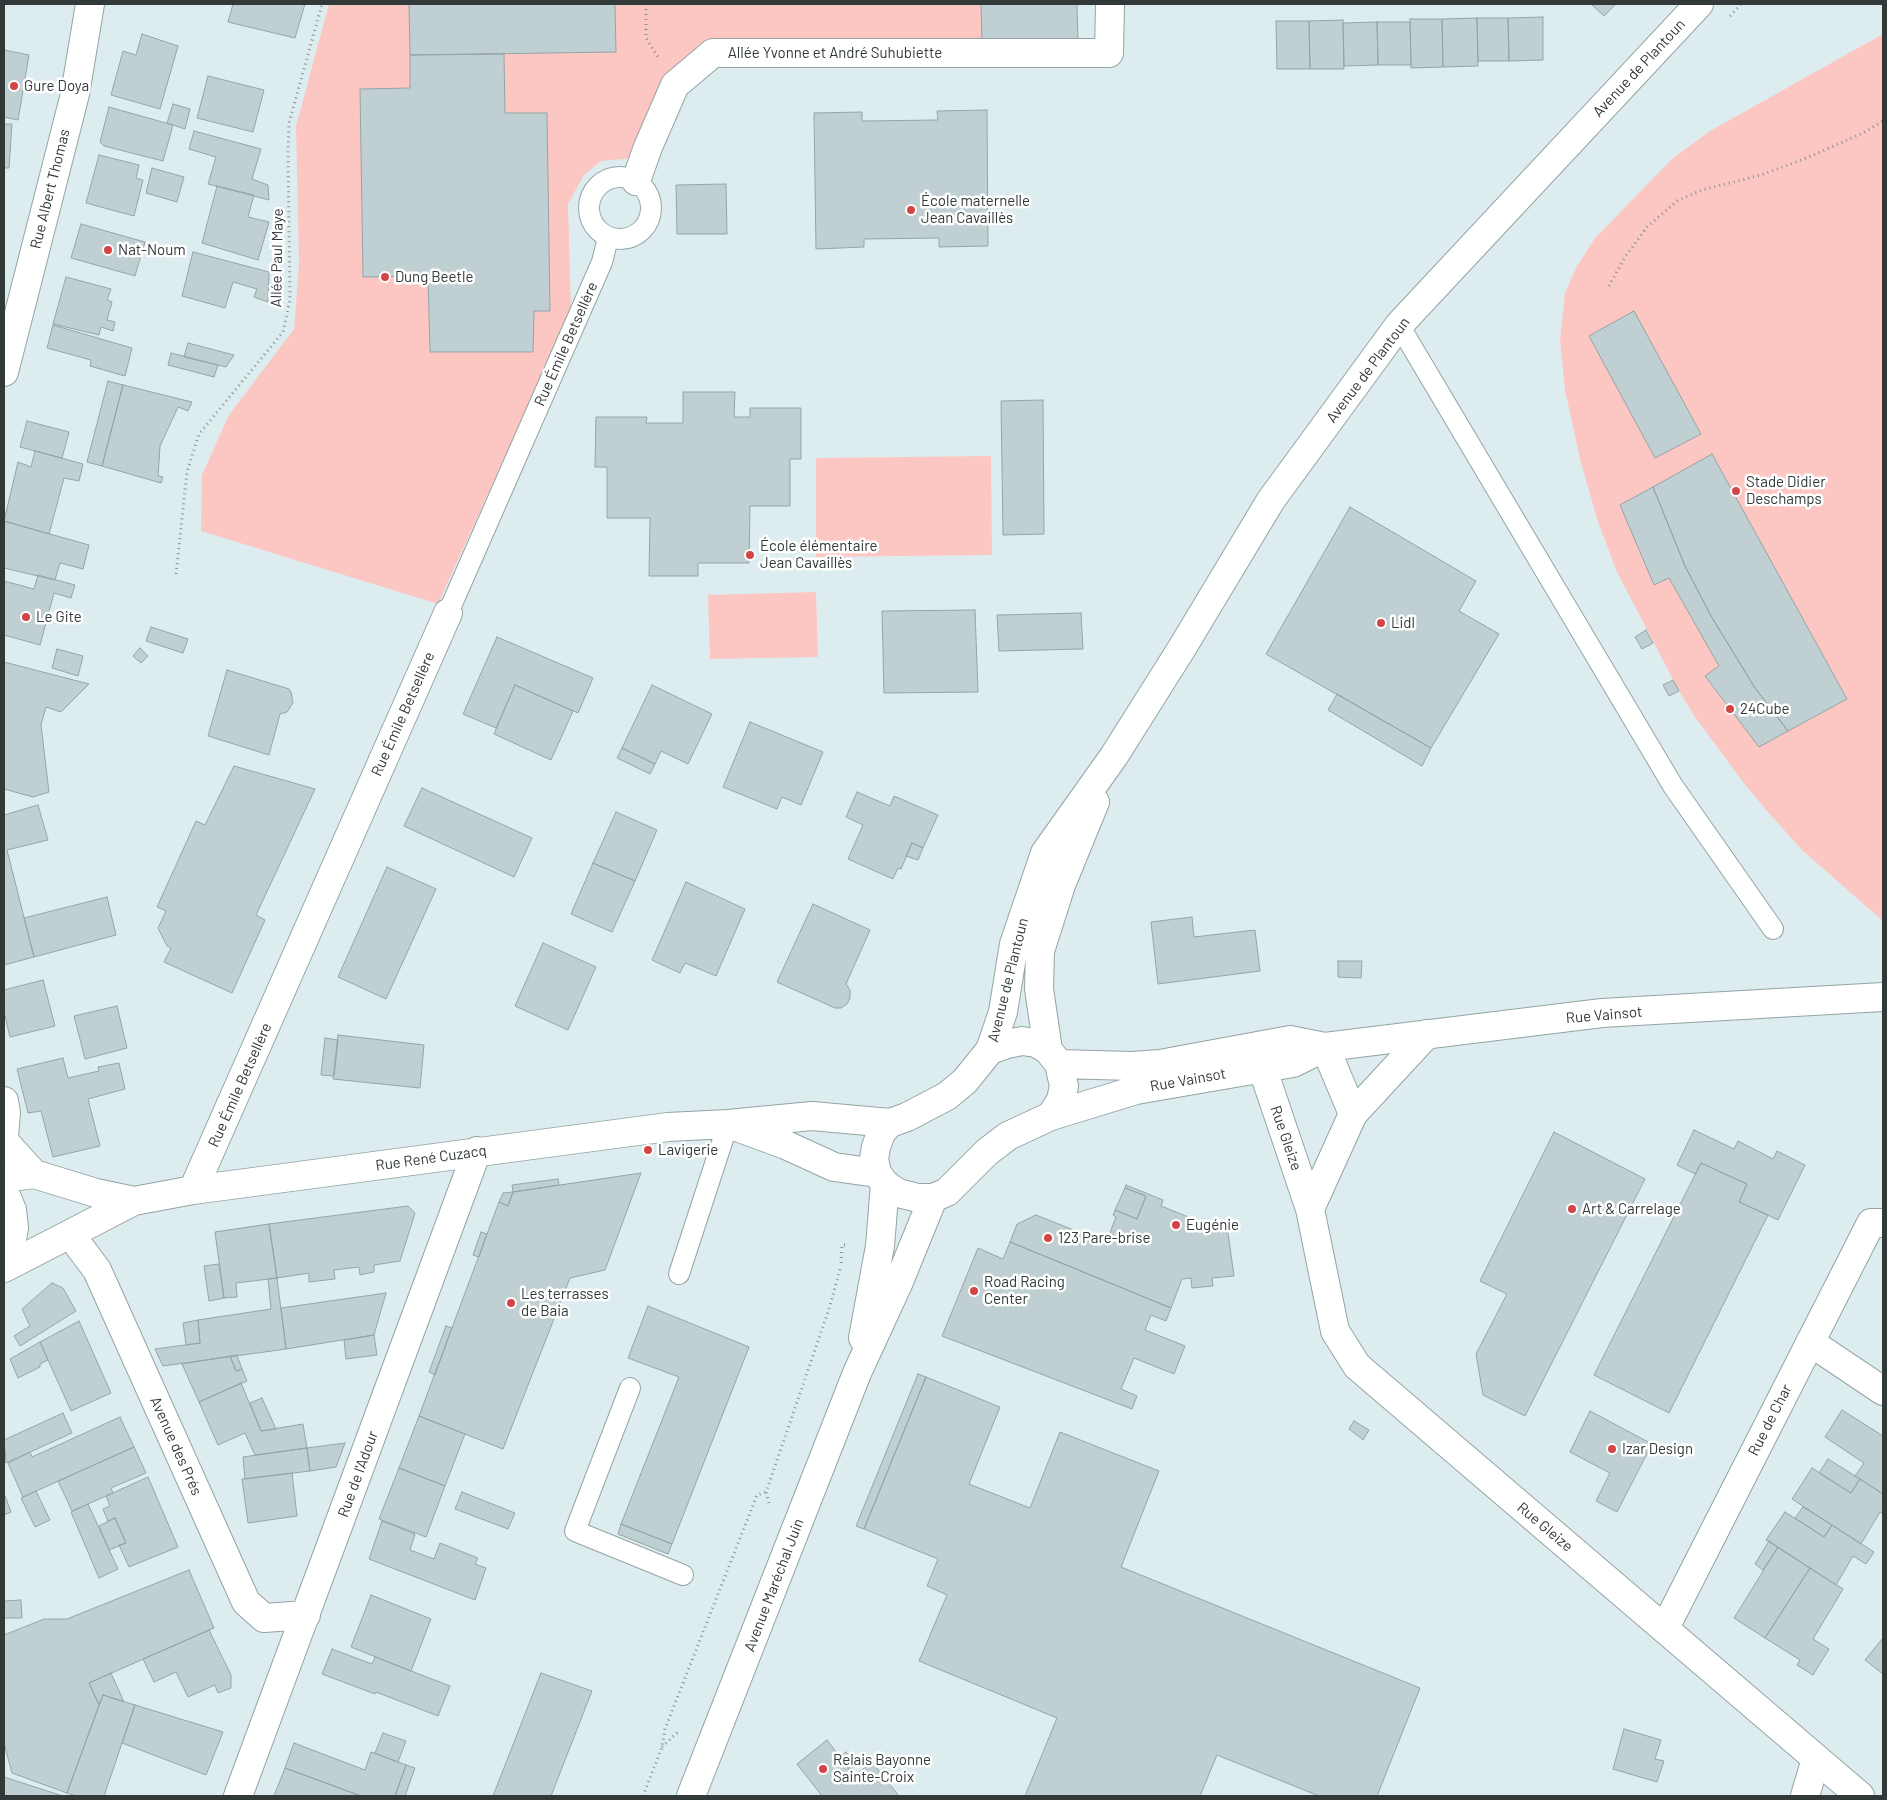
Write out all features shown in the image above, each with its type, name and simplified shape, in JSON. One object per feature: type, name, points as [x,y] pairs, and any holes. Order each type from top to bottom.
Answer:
[{"type":"street","name":"Rue Albert Thomas","points":[[4,372],[74,94],[90,4]]},
{"type":"street","name":"Allée Yvonne et André Suhubiette","points":[[636,181],[648,147],[675,85],[713,53],[1109,53],[1110,4]]},
{"type":"street","name":"Avenue de Plantoun","points":[[990,1050],[1003,1012],[1014,944],[1045,853],[1114,756],[1182,648],[1271,500],[1400,325],[1699,4]]},
{"type":"street","name":"Rue Émile Betsellère","points":[[193,1190],[448,613]]},
{"type":"street","name":"Avenue de Plantoun","points":[[1051,1116],[1061,1100],[1064,1086],[1053,1057],[1039,989],[1040,951],[1061,885],[1114,756]]},
{"type":"street","name":"Rue Vainsot","points":[[1053,1057],[1132,1066],[1160,1064],[1290,1040],[1325,1047],[1602,1013],[1883,997]]},
{"type":"street","name":"Rue Gleize","points":[[1310,1209],[1353,1114],[1427,1034]]},
{"type":"street","points":[[890,1123],[907,1117],[947,1096],[970,1075],[990,1050],[1022,1040],[1036,1043],[1053,1057]]},
{"type":"street","points":[[1325,1047],[1353,1114]]},
{"type":"street","name":"Rue Vainsot","points":[[933,1198],[946,1192],[988,1152],[1008,1136],[1051,1116],[1136,1090],[1293,1063],[1325,1047]]},
{"type":"street","name":"Rue Gleize","points":[[1262,1067],[1310,1209],[1334,1331],[1357,1366],[1860,1796]]},
{"type":"street","points":[[4,1101],[6,1113],[4,1136]]},
{"type":"street","name":"Rue René Cuzacq","points":[[4,1268],[134,1201],[193,1190],[668,1127],[728,1124],[812,1116],[890,1123]]},
{"type":"street","name":"Avenue Maréchal Juin","points":[[857,1373],[880,1246],[881,1179],[874,1159],[881,1133],[890,1123]]},
{"type":"street","name":"Rue René Cuzacq","points":[[728,1124],[786,1145],[834,1167],[881,1179],[898,1193],[918,1198],[933,1198]]},
{"type":"street","points":[[4,1141],[34,1174]]},
{"type":"street","name":"Rue de l'Adour","points":[[238,1796],[477,1151]]},
{"type":"street","name":"Rue René Cuzacq","points":[[4,1178],[34,1174],[96,1193],[134,1201]]},
{"type":"street","points":[[4,1190],[12,1210],[14,1228],[11,1245],[4,1260]]},
{"type":"street","name":"Avenue Maréchal Juin","points":[[691,1796],[857,1373],[898,1284],[933,1198]]},
{"type":"street","name":"Rue de Char","points":[[1665,1628],[1871,1223],[1883,1223]]},
{"type":"street","name":"Avenue des Prés","points":[[70,1234],[97,1270],[246,1602],[264,1618],[306,1615]]},
{"type":"street","points":[[1810,1342],[1883,1391]]},
{"type":"street","points":[[1805,1796],[1816,1759]]},
{"type":"lane","points":[[626,177],[636,181],[648,193],[652,203],[652,214],[648,224],[634,236],[623,239],[608,238],[592,222],[589,214],[592,195],[606,180],[626,177]]},
{"type":"lane","name":"Rue Émile Betsellère","points":[[448,613],[602,262],[608,238]]},
{"type":"lane","points":[[1400,325],[1673,786],[1773,929]]},
{"type":"lane","points":[[679,1274],[728,1124]]},
{"type":"lane","points":[[630,1388],[576,1531],[683,1575]]},
{"type":"path","name":"Allée Paul Maye","points":[[176,574],[187,472],[199,434],[283,332],[290,300],[289,123],[322,4]]},
{"type":"path","points":[[646,4],[646,38],[675,85]]},
{"type":"path","points":[[1728,18],[1741,4]]},
{"type":"path","points":[[1610,286],[1625,257],[1647,226],[1677,202],[1702,190],[1761,174],[1804,159],[1863,133],[1883,121]]},
{"type":"path","points":[[643,1796],[662,1747],[665,1729],[756,1495],[766,1492],[829,1309],[841,1265],[842,1245]]},
{"type":"shaded area","points":[[329,4],[1077,4],[1078,43],[715,49],[637,158],[601,161],[584,175],[568,204],[571,311],[438,604],[201,531],[202,475],[229,415],[294,329],[299,264],[296,126]]},
{"type":"shaded area","name":"Stade Didier Deschamps","points":[[1883,34],[1883,921],[1803,851],[1767,811],[1695,717],[1679,691],[1617,572],[1598,522],[1580,459],[1565,390],[1560,340],[1565,293],[1577,266],[1595,238],[1673,158],[1710,131]]},
{"type":"shaded area","points":[[991,456],[992,555],[816,557],[816,458]]},
{"type":"shaded area","points":[[816,592],[818,657],[710,659],[708,595]]},
{"type":"building","points":[[233,4],[305,4],[295,38],[228,22]]},
{"type":"building","points":[[409,4],[615,4],[616,52],[410,55]]},
{"type":"building","points":[[981,4],[1077,4],[1078,43],[982,45]]},
{"type":"building","points":[[1591,4],[1616,4],[1604,16]]},
{"type":"building","points":[[1543,17],[1543,60],[1509,61],[1508,18]]},
{"type":"building","points":[[1477,18],[1478,66],[1443,67],[1442,19]]},
{"type":"building","points":[[1477,18],[1508,18],[1509,61],[1478,61]]},
{"type":"building","points":[[1410,19],[1442,19],[1443,67],[1411,68]]},
{"type":"building","points":[[1343,20],[1344,69],[1310,69],[1309,21]]},
{"type":"building","points":[[1276,21],[1309,21],[1310,69],[1277,69]]},
{"type":"building","points":[[1377,22],[1410,22],[1411,65],[1378,65]]},
{"type":"building","points":[[1377,22],[1378,65],[1344,66],[1343,23]]},
{"type":"building","points":[[142,34],[178,46],[160,109],[111,95],[123,51],[136,55]]},
{"type":"building","name":"Gure Doya","points":[[4,50],[29,55],[18,120],[4,117]]},
{"type":"building","points":[[504,54],[505,113],[547,113],[550,311],[534,311],[533,352],[430,352],[428,276],[363,277],[360,89],[410,88],[410,55]]},
{"type":"building","points":[[208,76],[264,90],[253,132],[197,118]]},
{"type":"building","points":[[173,104],[190,109],[185,129],[167,123]]},
{"type":"building","points":[[109,107],[173,125],[163,161],[104,146],[100,142]]},
{"type":"building","points":[[987,110],[988,246],[939,247],[939,238],[864,239],[864,247],[816,249],[814,113],[862,112],[862,121],[938,120],[937,111]]},
{"type":"building","points":[[4,124],[12,124],[9,168],[4,168]]},
{"type":"building","points":[[194,131],[261,149],[252,179],[268,185],[269,200],[208,184],[216,157],[189,149]]},
{"type":"building","points":[[99,155],[139,165],[136,178],[143,180],[134,216],[86,203]]},
{"type":"building","points":[[152,168],[184,177],[177,202],[146,193]]},
{"type":"building","points":[[726,184],[727,234],[677,234],[676,185]]},
{"type":"building","points":[[217,186],[254,195],[248,217],[269,222],[258,260],[202,243]]},
{"type":"building","name":"Nat-Noum","points":[[81,224],[145,242],[135,276],[71,258]]},
{"type":"building","points":[[193,252],[269,272],[268,302],[254,297],[257,289],[233,282],[225,308],[182,296]]},
{"type":"building","points":[[66,277],[111,289],[107,300],[112,302],[107,320],[115,322],[113,331],[101,327],[99,335],[53,324]]},
{"type":"building","points":[[1634,311],[1701,434],[1655,458],[1589,336]]},
{"type":"building","points":[[53,325],[132,348],[125,376],[90,366],[91,360],[47,348]]},
{"type":"building","points":[[188,343],[234,355],[226,367],[184,357]]},
{"type":"building","points":[[171,353],[218,365],[214,377],[168,365]]},
{"type":"building","points":[[108,381],[123,385],[102,466],[87,462]]},
{"type":"building","points":[[123,385],[192,402],[188,411],[178,407],[160,446],[158,476],[163,477],[161,483],[102,466]]},
{"type":"building","points":[[683,392],[735,392],[734,417],[750,417],[750,408],[801,408],[801,459],[790,459],[790,506],[750,506],[749,563],[698,563],[698,576],[649,576],[650,518],[607,518],[607,467],[595,467],[596,417],[647,417],[646,423],[683,423]]},
{"type":"building","points":[[1043,400],[1044,534],[1003,535],[1001,401]]},
{"type":"building","points":[[27,421],[69,432],[62,458],[20,447]]},
{"type":"building","points":[[35,451],[83,464],[79,481],[64,478],[49,534],[4,521],[18,462],[31,467]]},
{"type":"building","points":[[1712,454],[1847,699],[1788,731],[1755,688],[1711,616],[1685,566],[1653,487]]},
{"type":"building","points":[[1653,487],[1685,566],[1711,616],[1755,688],[1788,731],[1759,747],[1705,676],[1719,666],[1669,578],[1654,585],[1620,505]]},
{"type":"building","name":"Lidl","points":[[1350,507],[1476,581],[1459,611],[1499,634],[1431,748],[1266,654]]},
{"type":"building","points":[[4,521],[89,545],[83,569],[60,563],[55,580],[4,568]]},
{"type":"building","name":"Le Gite","points":[[38,575],[75,585],[71,598],[54,593],[40,645],[4,635],[4,581],[34,589]]},
{"type":"building","points":[[975,610],[978,692],[884,693],[882,611]]},
{"type":"building","points":[[1081,613],[1083,649],[999,651],[997,615]]},
{"type":"building","points":[[151,627],[188,639],[183,653],[146,641]]},
{"type":"building","points":[[1646,630],[1653,643],[1642,649],[1635,637]]},
{"type":"building","points":[[497,637],[593,678],[578,713],[515,685],[496,728],[463,714]]},
{"type":"building","points":[[140,648],[148,656],[141,663],[133,656]]},
{"type":"building","points":[[57,649],[83,656],[78,676],[52,668]]},
{"type":"building","points":[[4,662],[89,684],[61,712],[46,707],[41,725],[49,792],[33,797],[4,789]]},
{"type":"building","points":[[227,670],[289,689],[291,692],[293,703],[287,712],[280,714],[269,755],[208,736]]},
{"type":"building","points":[[1673,680],[1679,691],[1669,696],[1663,685]]},
{"type":"building","points":[[515,685],[573,711],[551,760],[494,734]]},
{"type":"building","points":[[652,685],[712,714],[688,764],[661,751],[655,764],[622,748]]},
{"type":"building","points":[[1337,694],[1431,748],[1422,766],[1328,710]]},
{"type":"building","points":[[750,722],[823,752],[801,805],[782,797],[777,809],[723,787]]},
{"type":"building","points":[[622,748],[655,764],[650,774],[617,758]]},
{"type":"building","points":[[234,766],[315,789],[256,915],[265,920],[232,993],[164,962],[171,948],[167,946],[158,928],[166,911],[157,907],[196,821],[205,825]]},
{"type":"building","points":[[422,788],[532,838],[514,877],[404,826]]},
{"type":"building","points":[[857,792],[890,806],[894,796],[938,815],[923,848],[912,843],[901,869],[898,868],[893,879],[848,859],[863,825],[846,817]]},
{"type":"building","points":[[38,805],[48,840],[7,850],[34,957],[4,965],[4,815]]},
{"type":"building","points":[[616,812],[657,830],[635,881],[593,863]]},
{"type":"building","points":[[912,843],[923,848],[918,860],[906,856]]},
{"type":"building","points":[[593,863],[635,881],[612,932],[571,914]]},
{"type":"building","points":[[387,867],[436,889],[386,999],[338,977]]},
{"type":"building","points":[[686,882],[745,909],[716,976],[685,963],[680,973],[652,960]]},
{"type":"building","points":[[107,897],[116,935],[34,957],[24,918]]},
{"type":"building","points":[[813,904],[870,930],[846,984],[850,990],[850,998],[847,1004],[841,1008],[835,1008],[777,982]]},
{"type":"building","points":[[1192,917],[1194,937],[1255,930],[1260,971],[1158,984],[1151,922]]},
{"type":"building","points":[[543,943],[596,967],[568,1030],[515,1006]]},
{"type":"building","points":[[1338,961],[1362,961],[1361,978],[1338,977]]},
{"type":"building","points":[[43,980],[55,1026],[10,1037],[4,1012],[4,990]]},
{"type":"building","points":[[117,1006],[127,1048],[85,1059],[74,1016]]},
{"type":"building","points":[[338,1035],[424,1045],[420,1088],[333,1079]]},
{"type":"building","points":[[325,1038],[338,1040],[334,1076],[321,1075]]},
{"type":"building","points":[[63,1058],[68,1078],[99,1071],[98,1067],[119,1063],[125,1089],[88,1099],[100,1146],[53,1157],[41,1111],[28,1113],[17,1069]]},
{"type":"building","points":[[1694,1130],[1734,1149],[1738,1141],[1773,1159],[1777,1151],[1805,1165],[1778,1220],[1739,1202],[1747,1184],[1701,1163],[1695,1174],[1677,1165]]},
{"type":"building","points":[[1554,1132],[1645,1179],[1525,1416],[1483,1395],[1476,1354],[1507,1294],[1480,1281]]},
{"type":"building","points":[[1701,1163],[1747,1184],[1739,1202],[1768,1215],[1669,1413],[1594,1375]]},
{"type":"building","name":"Les terrasses de Baia","points":[[641,1173],[605,1270],[570,1278],[503,1449],[419,1416],[499,1202],[508,1206],[513,1192]]},
{"type":"building","points":[[558,1179],[559,1185],[513,1192],[512,1185]]},
{"type":"building","points":[[1126,1185],[1163,1200],[1161,1206],[1228,1233],[1234,1276],[1212,1278],[1213,1286],[1192,1288],[1191,1278],[1182,1279],[1171,1308],[1010,1242],[1017,1224],[1036,1215],[1106,1243],[1116,1217],[1113,1215],[1115,1210],[1137,1219],[1146,1196],[1125,1188]]},
{"type":"building","points":[[1125,1188],[1146,1196],[1137,1219],[1115,1210]]},
{"type":"building","points":[[513,1192],[508,1206],[499,1202],[503,1193]]},
{"type":"building","points":[[408,1206],[415,1213],[400,1261],[374,1265],[374,1272],[360,1275],[359,1267],[334,1270],[335,1279],[309,1282],[309,1273],[277,1278],[269,1224]]},
{"type":"building","points":[[269,1224],[277,1278],[236,1283],[237,1297],[224,1298],[215,1232]]},
{"type":"building","points":[[481,1232],[487,1234],[479,1257],[473,1255]]},
{"type":"building","points":[[1010,1242],[1171,1308],[1166,1321],[1151,1315],[1145,1330],[1185,1346],[1174,1374],[1134,1358],[1121,1389],[1137,1396],[1132,1409],[942,1336],[978,1248],[1003,1259]]},
{"type":"building","points":[[219,1264],[224,1298],[209,1301],[204,1266]]},
{"type":"building","points":[[277,1278],[286,1349],[163,1366],[155,1349],[200,1343],[198,1320],[271,1309],[268,1279]]},
{"type":"building","points":[[52,1283],[63,1288],[76,1311],[20,1346],[14,1336],[30,1326],[22,1309]]},
{"type":"building","points":[[386,1293],[374,1335],[286,1349],[281,1308]]},
{"type":"building","points":[[648,1306],[749,1347],[672,1544],[621,1524],[679,1377],[628,1358]]},
{"type":"building","points":[[198,1320],[200,1343],[186,1345],[183,1323]]},
{"type":"building","points":[[79,1321],[111,1393],[71,1411],[40,1342]]},
{"type":"building","points":[[446,1326],[452,1328],[435,1375],[429,1372]]},
{"type":"building","points":[[374,1335],[377,1355],[346,1359],[344,1340]]},
{"type":"building","points":[[40,1342],[48,1360],[40,1364],[40,1367],[18,1378],[10,1359]]},
{"type":"building","points":[[237,1355],[242,1369],[236,1371],[230,1356]]},
{"type":"building","points":[[230,1356],[236,1371],[242,1369],[247,1381],[199,1402],[182,1364]]},
{"type":"building","points":[[918,1374],[926,1377],[864,1529],[856,1526]]},
{"type":"building","points":[[926,1377],[1000,1407],[969,1484],[1030,1508],[1060,1432],[1159,1471],[1121,1567],[1420,1688],[1377,1796],[1319,1796],[1217,1755],[1200,1796],[1025,1796],[1057,1718],[919,1661],[947,1595],[927,1586],[938,1559],[864,1529]]},
{"type":"building","points":[[241,1383],[261,1431],[303,1424],[307,1448],[255,1455],[245,1433],[218,1445],[199,1402]]},
{"type":"building","points":[[262,1398],[276,1429],[261,1431],[250,1403]]},
{"type":"building","points":[[1842,1410],[1883,1436],[1883,1494],[1855,1476],[1864,1463],[1825,1437]]},
{"type":"building","points":[[1590,1411],[1652,1444],[1617,1512],[1596,1501],[1610,1473],[1570,1452]]},
{"type":"building","points":[[63,1413],[72,1433],[6,1463],[4,1440]]},
{"type":"building","points":[[419,1416],[465,1434],[445,1486],[399,1468]]},
{"type":"building","points":[[120,1417],[134,1447],[23,1497],[8,1463],[30,1452],[32,1457]]},
{"type":"building","points":[[1354,1421],[1369,1430],[1363,1440],[1349,1429]]},
{"type":"building","points":[[345,1443],[336,1467],[310,1471],[307,1448]]},
{"type":"building","points":[[134,1447],[146,1473],[111,1488],[113,1493],[72,1511],[58,1481]]},
{"type":"building","points":[[307,1448],[310,1471],[245,1479],[243,1457]]},
{"type":"building","points":[[1828,1459],[1860,1479],[1851,1493],[1819,1473]]},
{"type":"building","points":[[399,1468],[445,1486],[426,1537],[379,1519]]},
{"type":"building","points":[[1812,1468],[1851,1493],[1860,1479],[1883,1494],[1883,1514],[1880,1512],[1861,1544],[1792,1499]]},
{"type":"building","points":[[292,1473],[297,1516],[248,1523],[242,1479]]},
{"type":"building","points":[[148,1477],[178,1547],[129,1567],[119,1545],[126,1543],[115,1518],[108,1521],[103,1509],[110,1506],[106,1496]]},
{"type":"building","points":[[36,1491],[50,1520],[35,1527],[21,1498]]},
{"type":"building","points":[[462,1492],[515,1513],[508,1529],[455,1509]]},
{"type":"building","points":[[4,1493],[11,1512],[4,1515]]},
{"type":"building","points":[[88,1504],[118,1569],[99,1578],[71,1512]]},
{"type":"building","points":[[1803,1507],[1832,1525],[1824,1537],[1795,1518]]},
{"type":"building","points":[[1785,1512],[1824,1537],[1832,1525],[1874,1552],[1866,1564],[1853,1556],[1836,1585],[1766,1540]]},
{"type":"building","points":[[115,1518],[126,1543],[109,1550],[99,1526]]},
{"type":"building","points":[[382,1521],[415,1534],[410,1550],[434,1559],[440,1543],[478,1558],[475,1564],[486,1568],[475,1600],[369,1559]]},
{"type":"building","points":[[621,1524],[672,1544],[668,1554],[618,1534]]},
{"type":"building","points":[[1769,1541],[1778,1547],[1763,1570],[1755,1564]]},
{"type":"building","points":[[1778,1547],[1810,1568],[1765,1638],[1734,1618]]},
{"type":"building","points":[[1810,1568],[1843,1589],[1813,1639],[1829,1649],[1813,1675],[1797,1665],[1800,1660],[1765,1638]]},
{"type":"building","points":[[189,1570],[214,1628],[89,1683],[99,1705],[67,1793],[12,1773],[4,1743],[4,1635],[44,1619],[67,1619]]},
{"type":"building","points":[[371,1595],[431,1619],[411,1671],[351,1647]]},
{"type":"building","points":[[21,1600],[22,1618],[4,1618],[4,1601]]},
{"type":"building","points":[[209,1630],[231,1675],[231,1688],[218,1693],[215,1685],[188,1697],[176,1672],[154,1682],[143,1659]]},
{"type":"building","points":[[1883,1638],[1883,1674],[1865,1660]]},
{"type":"building","points":[[332,1649],[372,1664],[375,1657],[450,1686],[438,1716],[322,1674]]},
{"type":"building","points":[[111,1673],[124,1702],[103,1695],[99,1705],[89,1683]]},
{"type":"building","points":[[541,1673],[592,1691],[551,1796],[493,1796]]},
{"type":"building","points":[[103,1695],[135,1705],[104,1796],[76,1796],[67,1793]]},
{"type":"building","points":[[135,1705],[223,1732],[206,1775],[122,1743]]},
{"type":"building","points":[[1624,1729],[1661,1740],[1655,1759],[1664,1761],[1657,1782],[1613,1769]]},
{"type":"building","points":[[383,1733],[406,1741],[398,1762],[375,1753]]},
{"type":"building","points":[[827,1740],[854,1776],[872,1762],[899,1796],[822,1796],[797,1764]]},
{"type":"building","points":[[294,1743],[365,1770],[371,1752],[406,1765],[395,1796],[361,1796],[285,1768]]},
{"type":"building","points":[[846,1752],[856,1765],[850,1770],[840,1757]]},
{"type":"building","points":[[406,1765],[415,1768],[405,1796],[395,1796]]},
{"type":"building","points":[[285,1768],[361,1796],[274,1796]]},
{"type":"building","points":[[4,1777],[63,1796],[4,1796]]},
{"type":"place","name":"Gure Doya","points":[[14,86]]},
{"type":"place","name":"École maternelle Jean Cavaillès","points":[[911,210]]},
{"type":"place","name":"Nat-Noum","points":[[108,250]]},
{"type":"place","name":"Dung Beetle","points":[[385,277]]},
{"type":"place","name":"Stade Didier Deschamps","points":[[1736,491]]},
{"type":"place","name":"École élémentaire Jean Cavaillès","points":[[750,555]]},
{"type":"place","name":"Le Gite","points":[[26,617]]},
{"type":"place","name":"Lidl","points":[[1381,623]]},
{"type":"place","name":"24Cube","points":[[1730,709]]},
{"type":"place","name":"Lavigerie","points":[[648,1150]]},
{"type":"place","name":"Art & Carrelage","points":[[1572,1209]]},
{"type":"place","name":"Eugénie","points":[[1176,1225]]},
{"type":"place","name":"123 Pare-brise","points":[[1048,1238]]},
{"type":"place","name":"Road Racing Center","points":[[974,1291]]},
{"type":"place","name":"Les terrasses de Baia","points":[[511,1303]]},
{"type":"place","name":"Izar Design","points":[[1612,1449]]},
{"type":"place","name":"Relais Bayonne Sainte-Croix","points":[[823,1769]]}]
